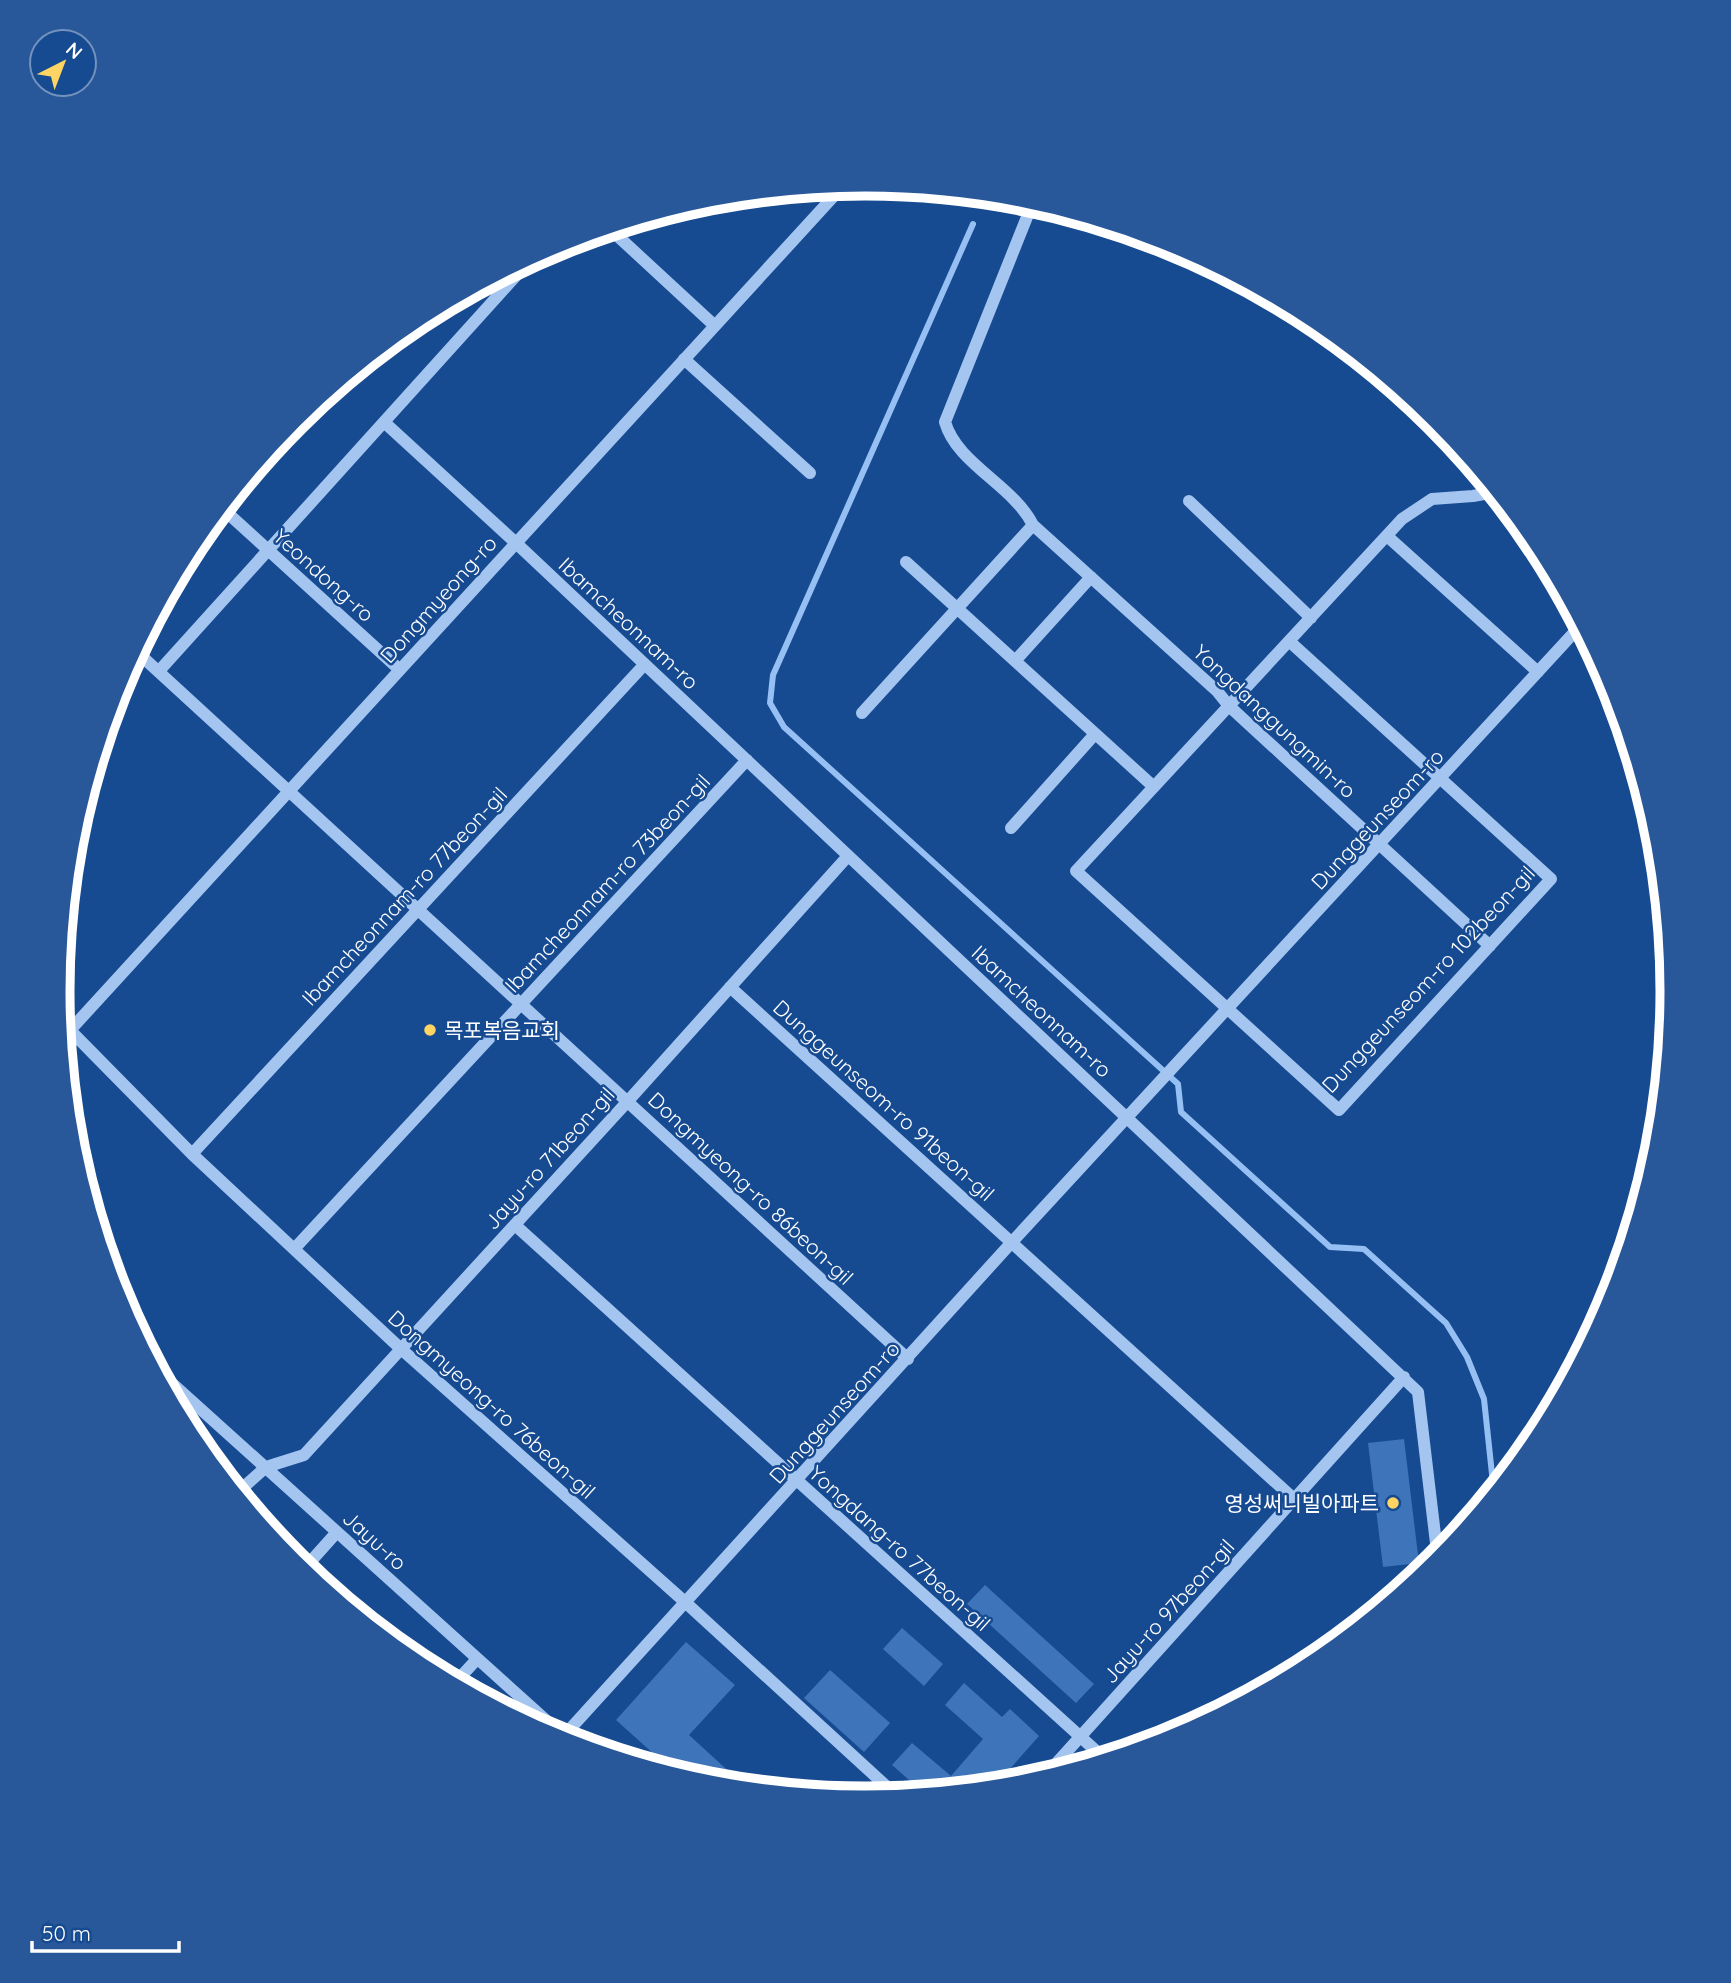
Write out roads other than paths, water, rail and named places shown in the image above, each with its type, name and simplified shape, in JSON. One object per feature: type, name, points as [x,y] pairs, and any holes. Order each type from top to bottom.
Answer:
[{"type":"street","name":"Dongmyeong-ro","points":[[71,1023],[290,791],[833,197]]},
{"type":"street","name":"Yongdanggungmin-ro","points":[[1029,213],[944,422],[948,433],[959,448],[1025,508],[1033,525],[1217,691],[1229,706],[1490,946]]},
{"type":"street","points":[[617,236],[715,326]]},
{"type":"street","points":[[159,671],[514,278]]},
{"type":"street","points":[[684,359],[810,473]]},
{"type":"street","name":"Ibamcheonnam-ro","points":[[384,422],[848,856],[1132,1114],[1404,1377],[1418,1392],[1436,1545]]},
{"type":"street","points":[[1229,1009],[1076,871],[1402,519],[1432,499],[1486,494]]},
{"type":"street","points":[[1189,501],[1311,618]]},
{"type":"street","name":"Yeondong-ro","points":[[229,514],[400,670]]},
{"type":"street","points":[[862,713],[1033,525]]},
{"type":"street","points":[[1387,536],[1538,672]]},
{"type":"street","points":[[906,562],[1154,787]]},
{"type":"street","points":[[1015,661],[1091,578]]},
{"type":"street","name":"Dunggeunseom-ro","points":[[572,1730],[1012,1242],[1575,632]]},
{"type":"street","points":[[1289,641],[1440,779]]},
{"type":"street","name":"Dongmyeong-ro 86beon-gil","points":[[144,658],[908,1359]]},
{"type":"street","name":"Ibamcheonnam-ro 77beon-gil","points":[[192,1154],[644,665]]},
{"type":"street","points":[[1011,828],[1095,734]]},
{"type":"street","name":"Ibamcheonnam-ro 73beon-gil","points":[[295,1248],[747,760]]},
{"type":"street","name":"Dunggeunseom-ro 102beon-gil","points":[[1229,1009],[1339,1110],[1490,946],[1551,879],[1440,779]]},
{"type":"street","name":"Jayu-ro 71beon-gil","points":[[266,1467],[304,1455],[848,856]]},
{"type":"street","name":"Dunggeunseom-ro 91beon-gil","points":[[730,987],[1294,1499]]},
{"type":"street","name":"Dongmyeong-ro 76beon-gil","points":[[72,1037],[192,1154],[400,1348],[886,1786]]},
{"type":"street","name":"Yongdang-ro 77beon-gil","points":[[515,1225],[1097,1752]]},
{"type":"street","name":"Jayu-ro 97beon-gil","points":[[1056,1764],[1404,1377]]},
{"type":"street","name":"Jayu-ro","points":[[176,1386],[539,1716]]},
{"type":"street","points":[[243,1487],[266,1467]]},
{"type":"street","points":[[311,1561],[337,1532]]},
{"type":"street","points":[[462,1676],[477,1659]]},
{"type":"waterway","points":[[973,224],[773,675],[770,703],[784,727],[1178,1084],[1181,1112],[1330,1247],[1364,1249],[1446,1323],[1467,1357],[1484,1399],[1493,1481]]},
{"type":"place","name":"목포복음교회","points":[[430,1030]]},
{"type":"place","name":"영성써니빌아파트","points":[[1393,1503]]}]
